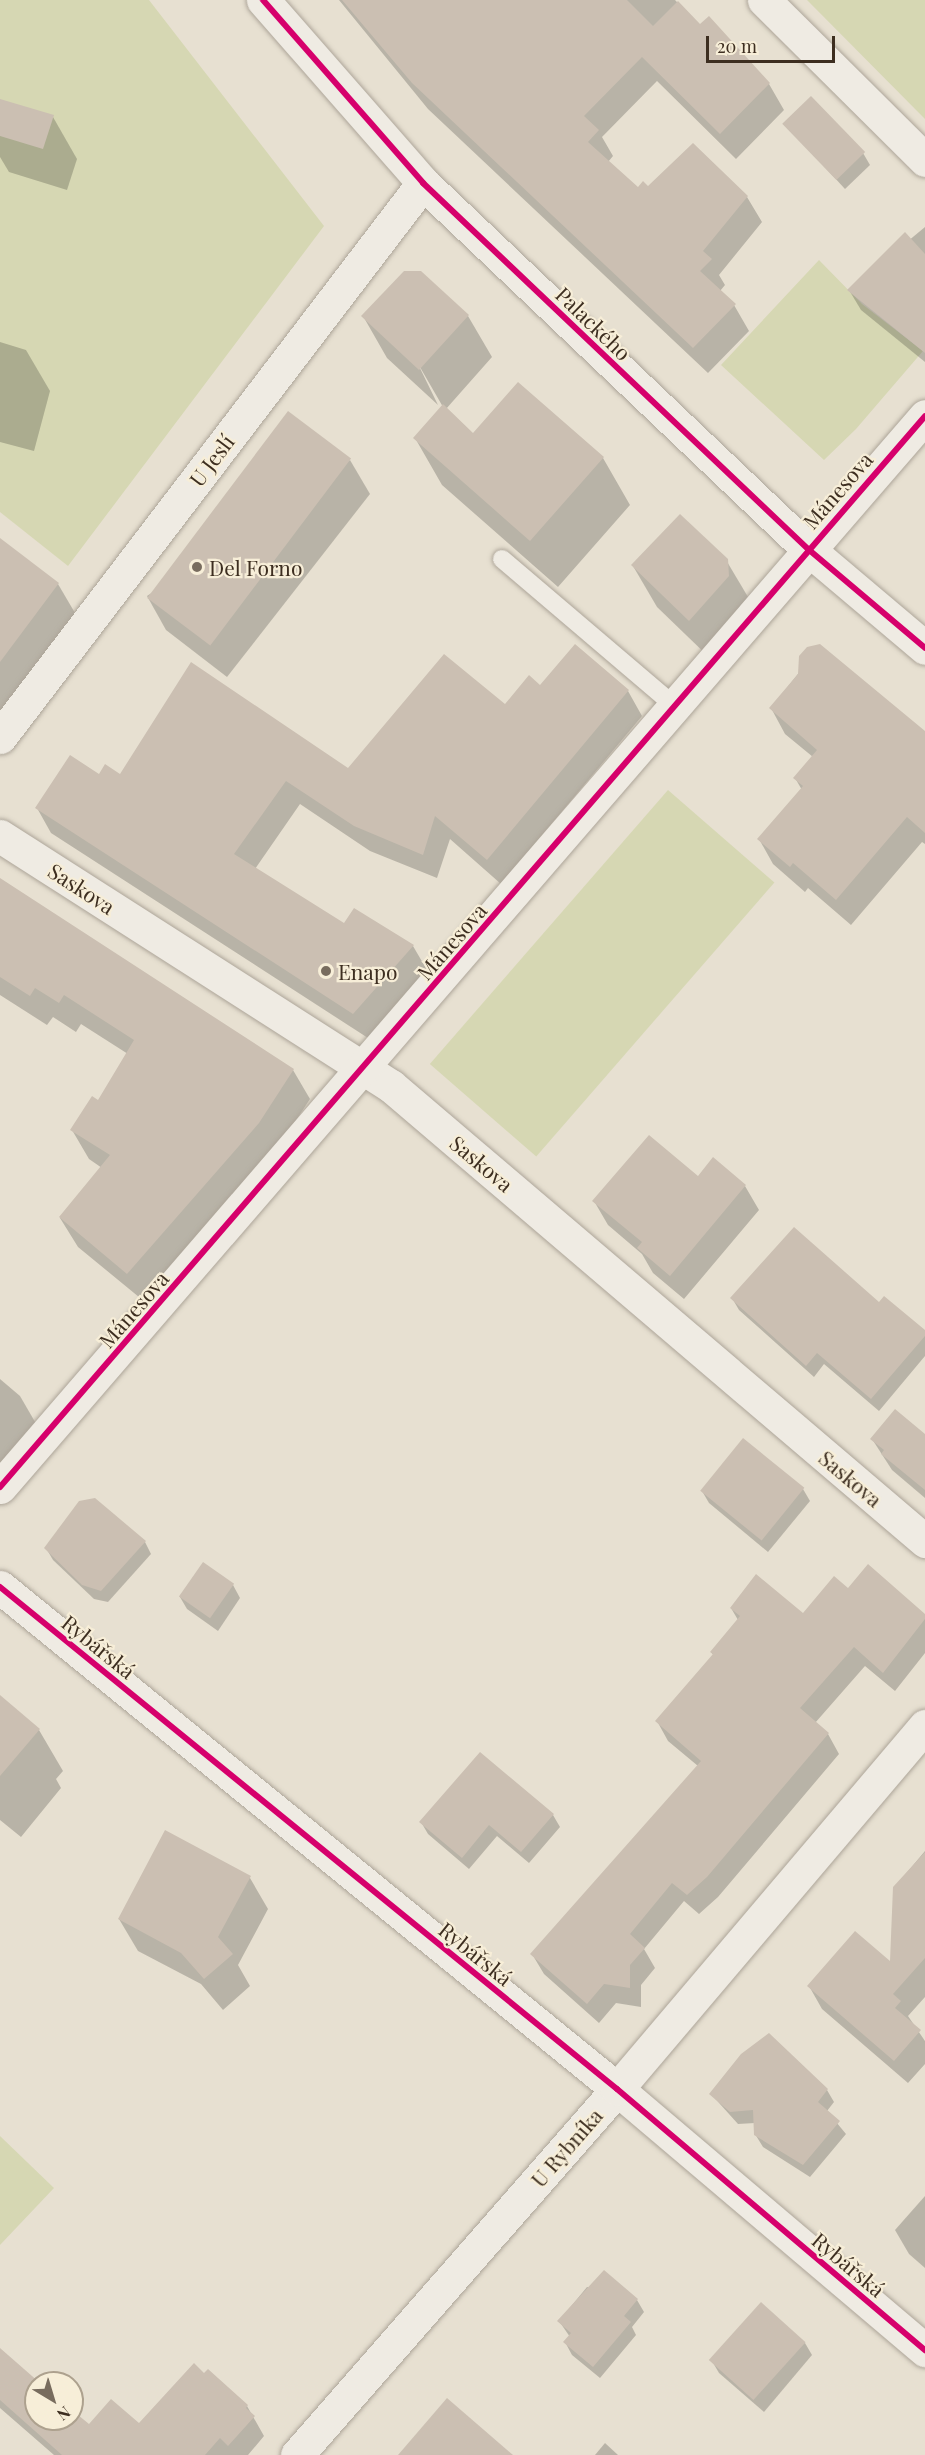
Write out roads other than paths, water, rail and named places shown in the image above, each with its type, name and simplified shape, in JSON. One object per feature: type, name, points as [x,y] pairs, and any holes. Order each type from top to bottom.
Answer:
[{"type":"street","name":"Palackého","points":[[263,0],[423,183],[808,549],[925,648]]},
{"type":"street","points":[[764,0],[925,160]]},
{"type":"street","name":"U Jeslí","points":[[0,737],[423,183]]},
{"type":"street","name":"Mánesova","points":[[0,1486],[364,1068],[676,707],[808,549],[925,416]]},
{"type":"street","name":"Saskova","points":[[0,836],[392,1086],[925,1541]]},
{"type":"street","name":"Rybářská","points":[[0,1587],[617,2089],[925,2350]]},
{"type":"street","name":"U Rybníka","points":[[297,2455],[617,2089],[925,1726]]},
{"type":"lane","points":[[502,559],[676,707]]},
{"type":"place","name":"Del Forno","points":[[197,567]]},
{"type":"place","name":"Enapo","points":[[326,971]]}]
